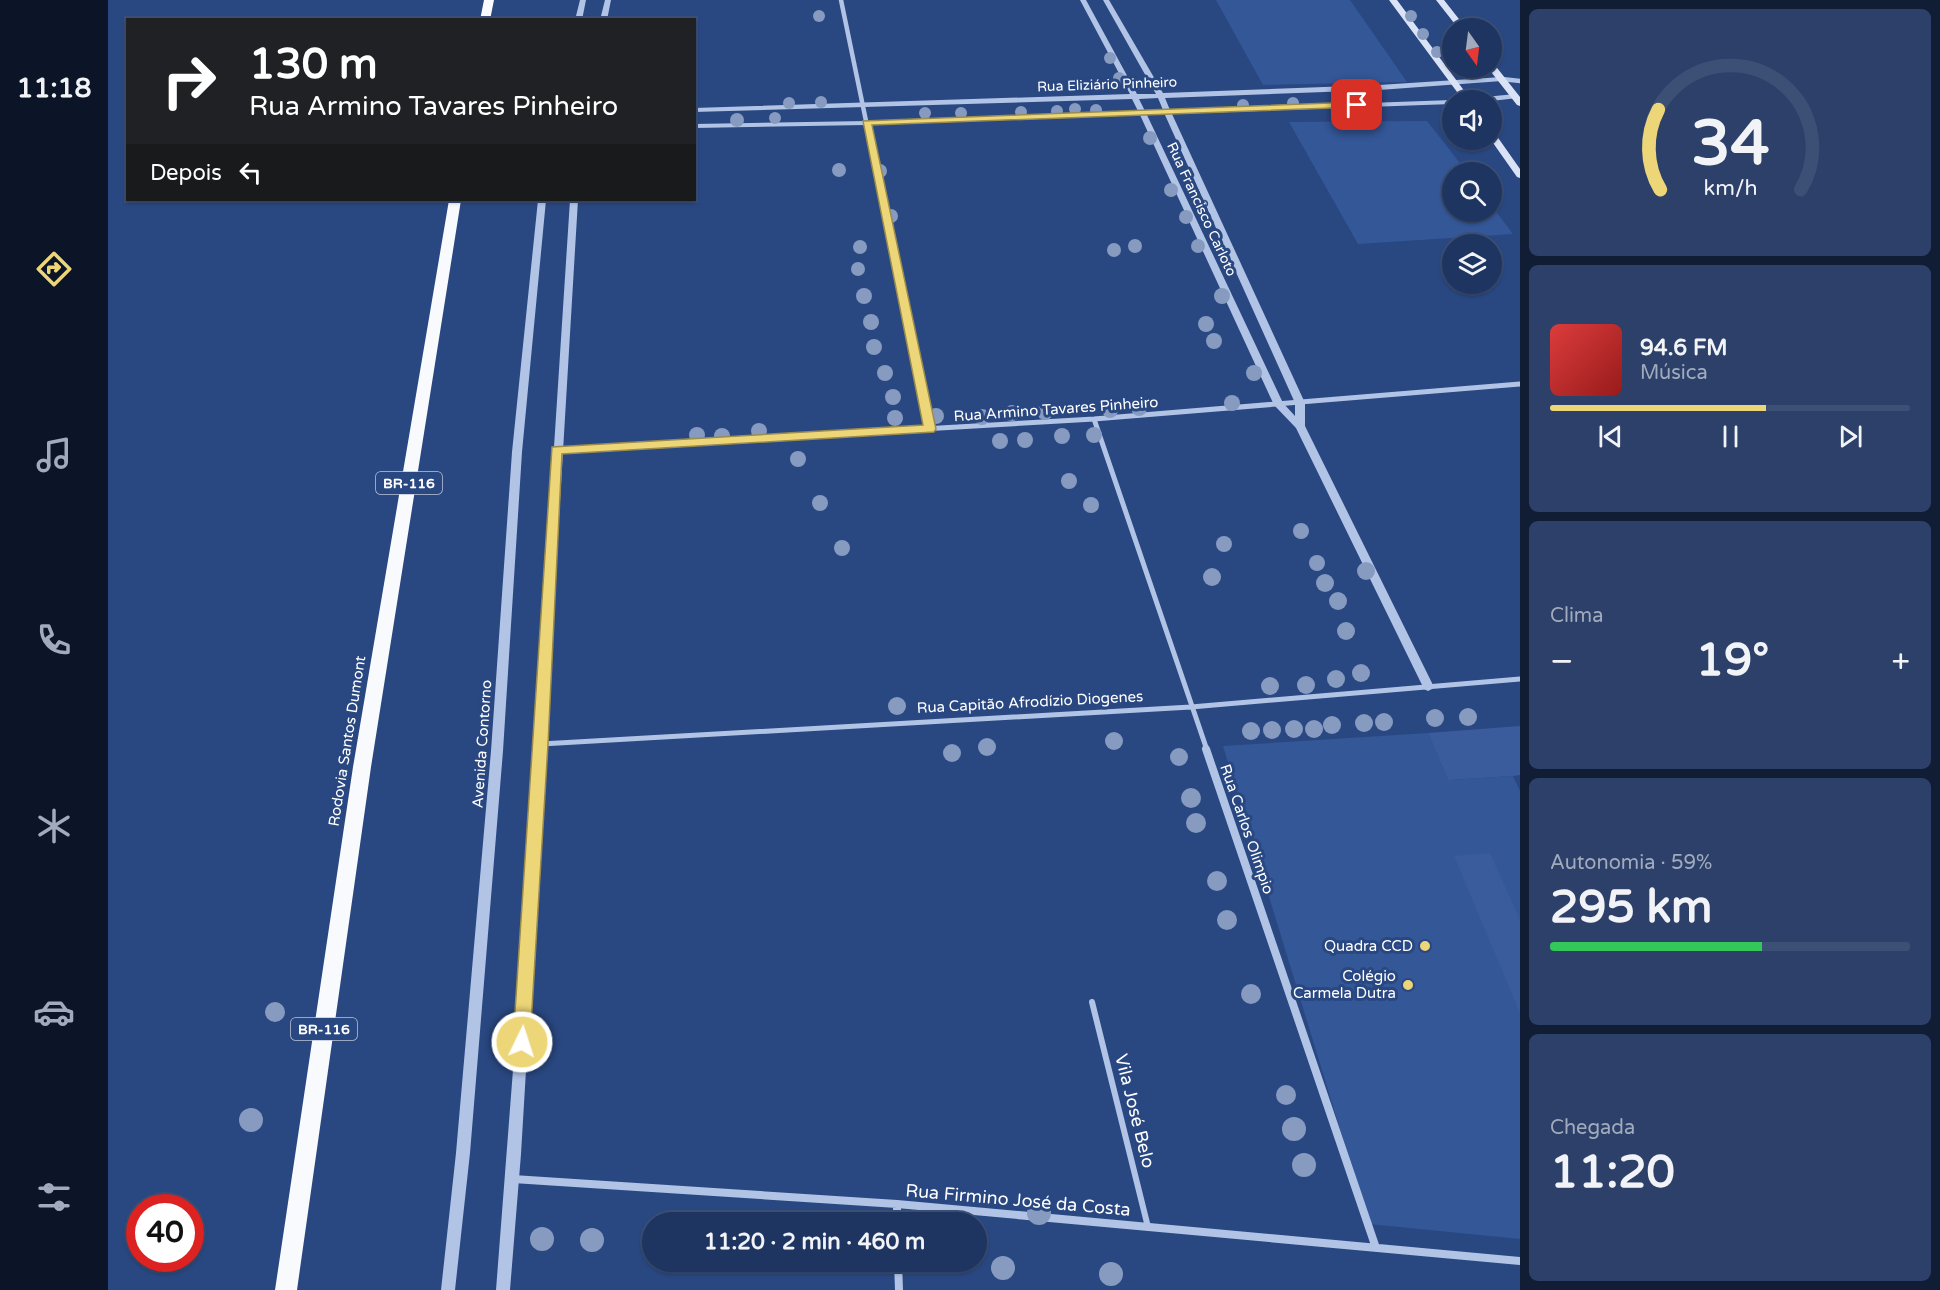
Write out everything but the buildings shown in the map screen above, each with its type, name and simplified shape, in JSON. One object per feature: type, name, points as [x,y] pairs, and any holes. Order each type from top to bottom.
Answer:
[{"type":"highway","points":[[485,18],[489,0]]},
{"type":"highway","name":"Rodovia Santos Dumont","points":[[285,1290],[362,767],[455,201]]},
{"type":"main road","points":[[1393,0],[1459,90]]},
{"type":"main road","points":[[1440,0],[1454,18]]},
{"type":"main road","points":[[1502,79],[1518,98]]},
{"type":"main road","points":[[1502,150],[1520,175]]},
{"type":"street","points":[[578,18],[583,0]]},
{"type":"street","points":[[604,18],[608,0]]},
{"type":"street","points":[[841,0],[930,429]]},
{"type":"street","name":"Rua Francisco Carloto","points":[[1083,0],[1135,97],[1279,405],[1300,426],[1428,686]]},
{"type":"street","name":"Rua Francisco Carloto","points":[[1106,0],[1160,95],[1300,403],[1300,426]]},
{"type":"street","name":"Rua Eliziário Pinheiro","points":[[696,110],[864,107],[1454,84],[1502,79],[1520,81]]},
{"type":"street","points":[[1502,99],[1518,98]]},
{"type":"street","name":"Rua Eliziário Pinheiro","points":[[696,126],[866,123],[1442,102]]},
{"type":"street","name":"Avenida Contorno","points":[[448,1290],[463,1154],[497,751],[517,452],[542,201]]},
{"type":"street","points":[[503,1290],[513,1179],[541,744],[556,450],[574,201]]},
{"type":"street","name":"Rua Armino Tavares Pinheiro","points":[[556,450],[1094,419],[1520,384]]},
{"type":"street","name":"Rua Carlos Olimpio","points":[[1094,419],[1376,1248]]},
{"type":"street","name":"Rua Capitão Afrodízio Diogenes","points":[[541,744],[1191,707],[1520,679]]},
{"type":"street","name":"Vila José Belo","points":[[1092,1002],[1148,1227]]},
{"type":"street","name":"Rua Firmino José da Costa","points":[[513,1179],[897,1204],[1520,1261]]},
{"type":"street","points":[[897,1204],[897,1212]]},
{"type":"street","points":[[898,1272],[899,1290]]},
{"type":"shaded area","points":[[1216,0],[1350,0],[1407,82],[1263,85]]},
{"type":"shaded area","points":[[1427,121],[1442,140],[1442,150],[1450,150],[1459,162],[1442,162],[1442,222],[1502,222],[1502,220],[1513,234],[1442,234],[1442,239],[1358,244],[1289,122]]},
{"type":"shaded area","name":"Colégio Carmela Dutra","points":[[1428,733],[1448,780],[1513,776],[1520,791],[1520,1239],[1369,1224],[1223,746]]},
{"type":"place","name":"Quadra CCD","points":[[1425,946]]},
{"type":"place","name":"Colégio Carmela Dutra","points":[[1408,985]]},
{"type":"route","points":[[522,1042],[541,744],[556,450],[930,429],[866,123],[1357,105]]}]
